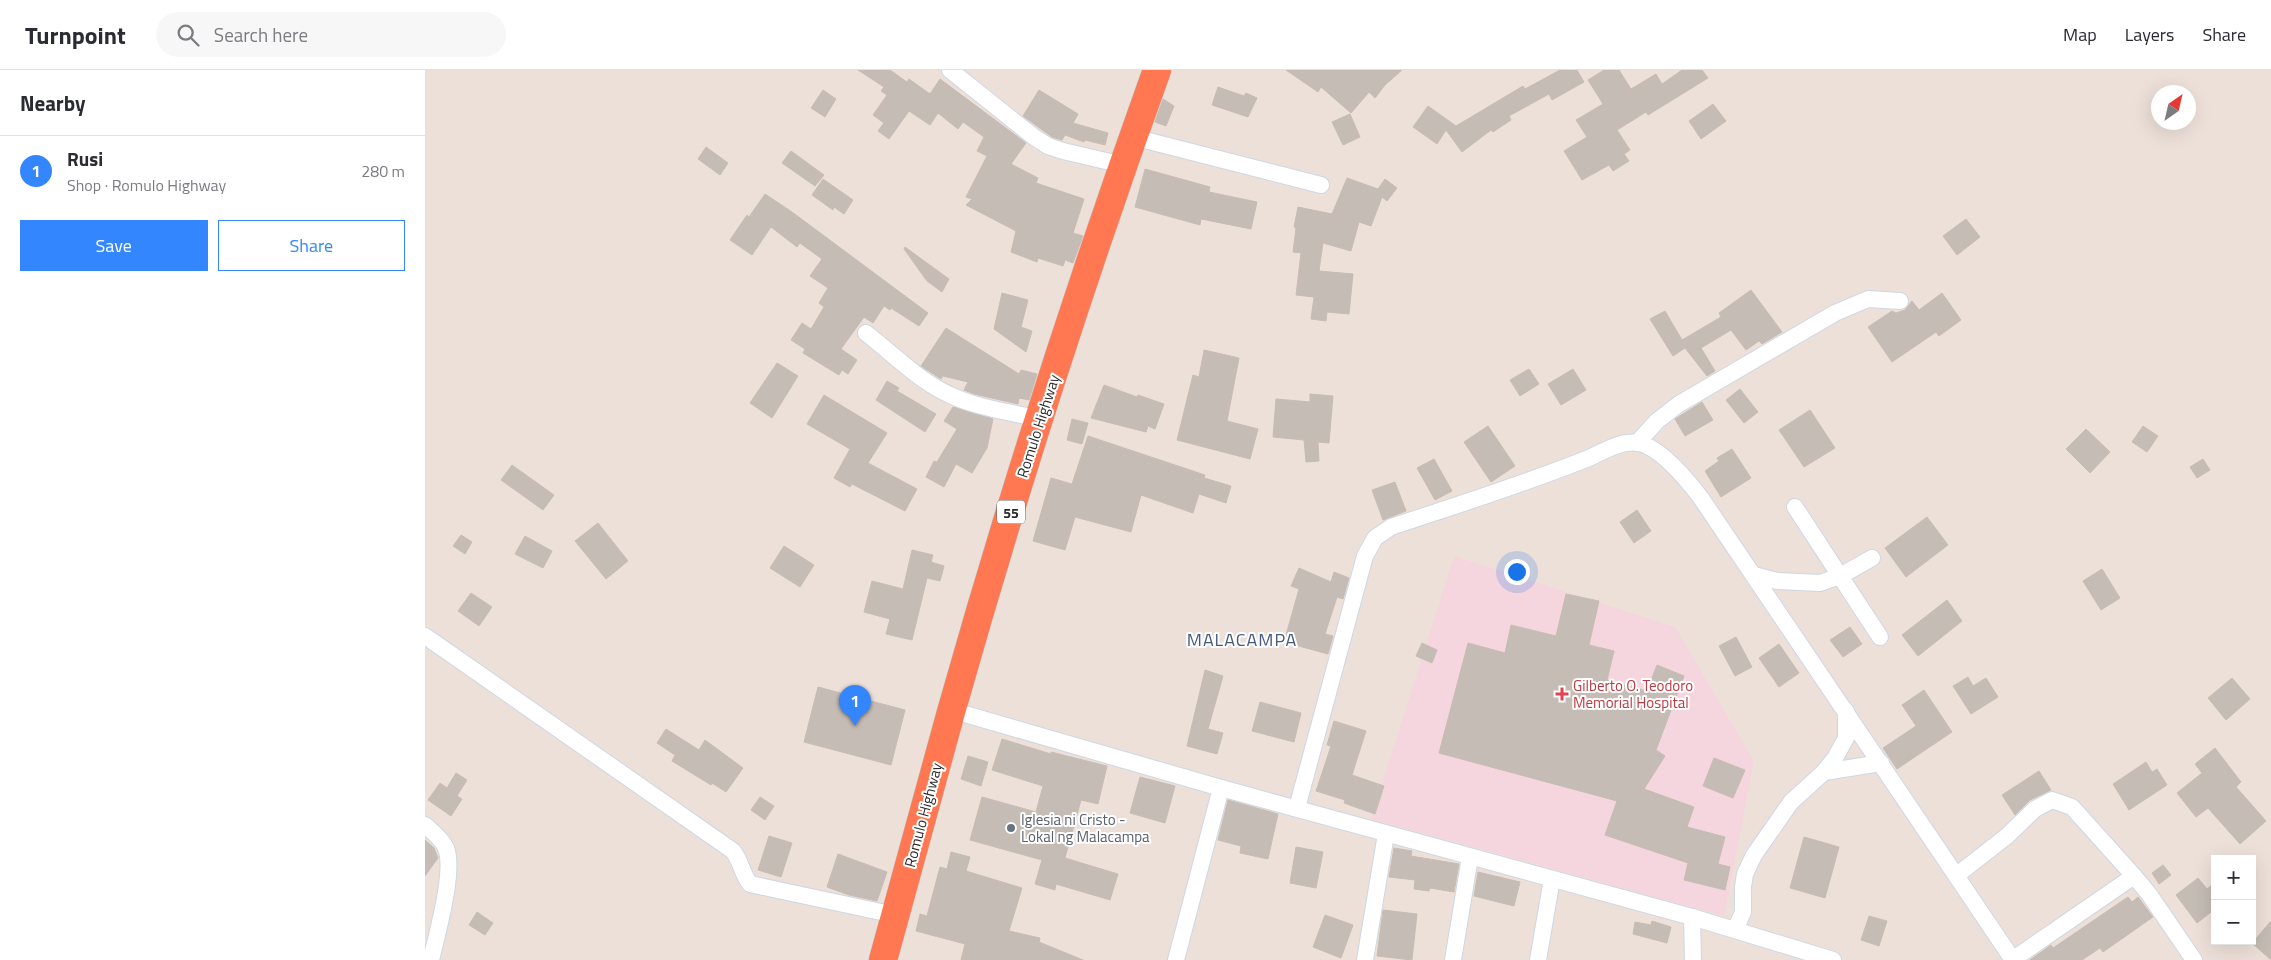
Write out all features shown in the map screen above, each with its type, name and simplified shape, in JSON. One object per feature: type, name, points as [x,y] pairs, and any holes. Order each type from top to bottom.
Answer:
[{"type":"highway","name":"Romulo Highway","points":[[883,960],[951,710],[1040,419],[1123,165],[1157,70]]},
{"type":"street","points":[[950,70],[1048,146],[1123,165]]},
{"type":"street","points":[[1133,137],[1321,185]]},
{"type":"street","points":[[1637,443],[1657,421],[1679,404],[1835,313],[1868,299],[1900,301]]},
{"type":"street","points":[[866,333],[934,387],[949,395],[962,400],[1040,419]]},
{"type":"street","points":[[1297,808],[1365,556],[1375,538],[1391,527],[1539,478],[1619,445],[1637,443],[1651,447],[1688,482],[1701,498],[1846,710],[2012,960],[2134,876]]},
{"type":"street","points":[[1795,506],[1880,637]]},
{"type":"street","points":[[1754,575],[1777,581],[1820,583],[1840,576],[1872,558]]},
{"type":"street","points":[[425,636],[733,850],[739,858],[745,879],[750,884],[895,915]]},
{"type":"street","points":[[951,710],[1221,788],[1692,917],[1833,960]]},
{"type":"street","points":[[1735,930],[1743,912],[1745,874],[1754,855],[1791,802],[1824,772],[1846,738],[1846,710]]},
{"type":"street","points":[[1824,772],[1881,763]]},
{"type":"street","points":[[1176,960],[1221,788]]},
{"type":"street","points":[[1957,875],[2007,836],[2035,809],[2052,800],[2072,806],[2149,894],[2194,960]]},
{"type":"street","points":[[425,825],[445,846],[449,858],[446,884],[431,960]]},
{"type":"street","points":[[1365,960],[1386,834]]},
{"type":"street","points":[[1453,960],[1470,857]]},
{"type":"street","points":[[1538,960],[1552,879]]},
{"type":"street","points":[[1692,917],[1693,960]]},
{"type":"shaded area","name":"Gilberto O. Teodoro Memorial Hospital","points":[[1454,556],[1675,627],[1754,761],[1724,916],[1371,819]]},
{"type":"building","points":[[858,70],[890,70],[907,82],[909,79],[930,94],[940,79],[1026,143],[1011,164],[1038,178],[1036,183],[1084,199],[1073,233],[1083,236],[1073,263],[1065,260],[1063,266],[1038,258],[1037,262],[1011,252],[1016,231],[966,205],[972,199],[966,197],[987,156],[977,151],[984,137],[963,122],[958,129],[938,113],[930,125],[909,111],[889,139],[878,131],[884,123],[873,115],[887,95],[881,91],[884,87]]},
{"type":"building","points":[[1286,70],[1402,70],[1385,85],[1375,98],[1369,92],[1351,113],[1321,87],[1318,92]]},
{"type":"building","points":[[1560,70],[1577,70],[1584,82],[1552,100],[1549,94],[1509,116],[1511,120],[1493,132],[1491,130],[1462,152],[1446,130],[1437,144],[1413,127],[1428,106],[1456,126],[1523,86],[1525,89]]},
{"type":"building","points":[[1604,70],[1619,70],[1631,89],[1656,74],[1662,84],[1682,70],[1702,70],[1708,78],[1648,115],[1646,112],[1617,130],[1630,150],[1624,154],[1629,161],[1613,171],[1609,165],[1582,180],[1564,151],[1587,137],[1576,120],[1603,104],[1588,80]]},
{"type":"building","points":[[1218,87],[1244,96],[1246,93],[1257,98],[1248,117],[1212,105]]},
{"type":"building","points":[[823,90],[836,99],[825,117],[811,108]]},
{"type":"building","points":[[1039,90],[1078,114],[1073,123],[1108,133],[1105,145],[1085,140],[1084,142],[1065,135],[1062,140],[1052,137],[1023,116]]},
{"type":"building","points":[[1163,99],[1174,106],[1166,126],[1155,122]]},
{"type":"building","points":[[1713,104],[1726,121],[1701,139],[1689,121]]},
{"type":"building","points":[[1350,114],[1360,137],[1343,145],[1332,122]]},
{"type":"building","points":[[706,147],[728,163],[720,175],[698,159]]},
{"type":"building","points":[[791,151],[824,175],[815,186],[782,163]]},
{"type":"building","points":[[1145,169],[1210,187],[1209,192],[1257,202],[1251,229],[1201,219],[1200,225],[1135,207]]},
{"type":"building","points":[[1347,178],[1378,189],[1385,179],[1397,188],[1387,201],[1382,197],[1371,226],[1359,222],[1351,251],[1323,243],[1319,271],[1353,274],[1349,314],[1327,312],[1326,321],[1311,319],[1314,297],[1296,295],[1301,253],[1293,252],[1296,228],[1294,227],[1298,207],[1332,214]]},
{"type":"building","points":[[823,179],[853,200],[844,214],[834,207],[833,210],[812,195]]},
{"type":"building","points":[[765,194],[928,313],[919,326],[891,308],[890,310],[884,306],[873,323],[864,317],[841,349],[857,360],[848,374],[842,370],[839,375],[803,353],[805,349],[791,340],[802,323],[811,329],[824,307],[819,303],[828,288],[810,276],[822,259],[800,243],[797,247],[771,227],[752,255],[730,240],[747,215],[749,217]]},
{"type":"building","points":[[1966,219],[1980,237],[1957,255],[1943,236]]},
{"type":"building","points":[[905,247],[949,279],[942,292],[927,281],[904,249]]},
{"type":"building","points":[[1751,290],[1782,332],[1762,344],[1759,341],[1746,350],[1731,330],[1701,348],[1715,371],[1707,376],[1685,348],[1673,356],[1650,319],[1665,311],[1682,340],[1721,317],[1719,313]]},
{"type":"building","points":[[1002,293],[1028,300],[1021,327],[1032,331],[1026,352],[994,329]]},
{"type":"building","points":[[1942,293],[1961,320],[1939,336],[1936,332],[1892,362],[1868,327],[1892,311],[1896,313],[1905,310],[1912,301],[1919,310]]},
{"type":"building","points":[[946,328],[1019,374],[1021,370],[1037,374],[1029,400],[1019,398],[1018,404],[974,394],[964,390],[968,382],[943,376],[941,379],[921,366]]},
{"type":"building","points":[[1204,350],[1239,358],[1227,421],[1258,429],[1250,459],[1177,440],[1193,375],[1199,377]]},
{"type":"building","points":[[777,363],[798,376],[772,418],[750,403]]},
{"type":"building","points":[[1529,369],[1539,384],[1520,396],[1510,380]]},
{"type":"building","points":[[1573,369],[1586,390],[1561,405],[1548,384]]},
{"type":"building","points":[[887,381],[899,388],[897,391],[936,414],[925,432],[876,400]]},
{"type":"building","points":[[1104,385],[1164,404],[1155,429],[1148,426],[1146,432],[1091,418]]},
{"type":"building","points":[[1740,389],[1758,412],[1744,423],[1726,400]]},
{"type":"building","points":[[1310,394],[1333,396],[1329,443],[1318,442],[1319,461],[1306,462],[1304,440],[1273,437],[1276,399],[1310,402]]},
{"type":"building","points":[[824,395],[887,433],[868,463],[917,489],[905,511],[852,484],[850,487],[834,478],[850,449],[807,424]]},
{"type":"building","points":[[1702,402],[1713,420],[1685,436],[1675,419]]},
{"type":"building","points":[[953,407],[993,419],[987,448],[972,473],[956,464],[944,487],[926,477],[934,461],[937,462],[957,429],[944,421]]},
{"type":"building","points":[[1810,410],[1835,448],[1804,467],[1779,430]]},
{"type":"building","points":[[1072,419],[1088,423],[1082,444],[1067,440]]},
{"type":"building","points":[[1488,426],[1515,466],[1491,482],[1464,442]]},
{"type":"building","points":[[2143,426],[2158,436],[2147,452],[2132,442]]},
{"type":"building","points":[[2086,429],[2110,452],[2090,473],[2066,449]]},
{"type":"building","points":[[1088,436],[1205,475],[1204,478],[1231,486],[1226,503],[1199,494],[1193,513],[1141,495],[1131,532],[1075,517],[1065,550],[1033,541],[1051,478],[1072,484]]},
{"type":"building","points":[[1732,449],[1751,478],[1721,497],[1705,471],[1719,461],[1717,458]]},
{"type":"building","points":[[1434,459],[1452,491],[1435,500],[1417,468]]},
{"type":"building","points":[[2203,459],[2210,470],[2197,478],[2190,467]]},
{"type":"building","points":[[512,465],[554,495],[543,510],[501,480]]},
{"type":"building","points":[[1395,482],[1406,511],[1383,520],[1372,490]]},
{"type":"building","points":[[1637,510],[1651,531],[1634,543],[1620,522]]},
{"type":"building","points":[[1927,517],[1948,545],[1906,577],[1885,548]]},
{"type":"building","points":[[598,523],[628,561],[606,579],[575,541]]},
{"type":"building","points":[[461,535],[472,542],[465,554],[453,546]]},
{"type":"building","points":[[525,536],[552,551],[543,568],[515,554]]},
{"type":"building","points":[[784,546],[814,565],[800,587],[770,568]]},
{"type":"building","points":[[912,550],[933,555],[931,562],[944,566],[940,581],[927,578],[912,640],[886,634],[890,619],[864,612],[872,581],[903,589]]},
{"type":"building","points":[[1299,568],[1331,582],[1334,572],[1349,578],[1343,599],[1337,597],[1325,634],[1333,636],[1328,654],[1284,642],[1299,589],[1291,586]]},
{"type":"building","points":[[2102,569],[2120,598],[2101,610],[2083,581]]},
{"type":"building","points":[[471,593],[492,607],[479,626],[458,611]]},
{"type":"building","points":[[1566,594],[1599,601],[1589,645],[1614,651],[1607,680],[1647,691],[1657,665],[1684,676],[1656,750],[1665,756],[1644,789],[1694,807],[1687,827],[1725,837],[1718,864],[1730,867],[1725,890],[1684,880],[1688,863],[1605,835],[1617,801],[1439,753],[1468,643],[1505,653],[1511,625],[1556,636]]},
{"type":"building","points":[[1947,600],[1962,621],[1918,656],[1902,635]]},
{"type":"building","points":[[1850,627],[1862,644],[1843,657],[1830,640]]},
{"type":"building","points":[[1736,637],[1752,667],[1735,676],[1719,646]]},
{"type":"building","points":[[1422,643],[1437,650],[1432,663],[1416,656]]},
{"type":"building","points":[[1779,644],[1799,673],[1779,687],[1759,658]]},
{"type":"building","points":[[1205,670],[1223,676],[1208,729],[1223,733],[1217,754],[1187,746]]},
{"type":"building","points":[[1968,677],[1973,686],[1986,678],[1998,697],[1971,714],[1953,686]]},
{"type":"building","points":[[2232,678],[2250,699],[2226,720],[2208,698]]},
{"type":"building","points":[[818,687],[905,710],[891,765],[804,742]]},
{"type":"building","points":[[1924,690],[1952,732],[1897,769],[1883,748],[1916,726],[1902,705]]},
{"type":"building","points":[[1260,702],[1301,713],[1294,742],[1252,731]]},
{"type":"building","points":[[1334,721],[1366,731],[1352,775],[1384,786],[1375,814],[1344,803],[1345,800],[1316,791],[1331,746],[1327,745]]},
{"type":"building","points":[[666,729],[699,750],[705,740],[743,768],[726,792],[672,761],[675,755],[657,743]]},
{"type":"building","points":[[1002,739],[1051,754],[1051,752],[1107,766],[1098,804],[1081,800],[1065,858],[1118,874],[1110,900],[1056,884],[1055,890],[1035,884],[1042,860],[970,840],[982,797],[1036,812],[1043,786],[992,770]]},
{"type":"building","points":[[2215,748],[2241,782],[2236,787],[2266,821],[2240,844],[2208,808],[2196,817],[2177,793],[2202,773],[2195,764]]},
{"type":"building","points":[[968,756],[988,762],[981,786],[961,779]]},
{"type":"building","points":[[1714,758],[1745,770],[1733,798],[1703,786]]},
{"type":"building","points":[[2146,762],[2152,772],[2157,769],[2167,785],[2129,810],[2113,784]]},
{"type":"building","points":[[2039,771],[2051,790],[2030,800],[2015,815],[2002,795]]},
{"type":"building","points":[[456,773],[467,780],[457,796],[462,799],[451,816],[428,800],[440,783],[447,788]]},
{"type":"building","points":[[1140,777],[1175,786],[1165,823],[1130,813]]},
{"type":"building","points":[[760,797],[774,806],[765,820],[751,810]]},
{"type":"building","points":[[1228,800],[1278,814],[1268,859],[1240,853],[1241,846],[1218,840]]},
{"type":"building","points":[[769,836],[792,843],[781,877],[758,870]]},
{"type":"building","points":[[1804,837],[1839,847],[1825,898],[1790,888]]},
{"type":"building","points":[[425,840],[434,848],[438,858],[425,876]]},
{"type":"building","points":[[1296,847],[1323,852],[1316,888],[1290,883]]},
{"type":"building","points":[[1394,848],[1412,851],[1411,856],[1459,864],[1454,892],[1430,888],[1429,891],[1414,889],[1415,880],[1389,877]]},
{"type":"building","points":[[951,852],[970,857],[966,871],[1022,888],[1009,931],[1040,938],[1039,942],[1083,960],[961,960],[965,944],[916,931],[920,914],[927,916],[940,867],[947,869]]},
{"type":"building","points":[[838,854],[887,872],[877,901],[849,895],[827,887]]},
{"type":"building","points":[[2163,865],[2171,875],[2159,884],[2152,873]]},
{"type":"building","points":[[1478,872],[1520,882],[1514,906],[1474,896]]},
{"type":"building","points":[[2198,878],[2207,889],[2211,886],[2211,912],[2197,923],[2176,895]]},
{"type":"building","points":[[2128,897],[2132,902],[2138,897],[2153,917],[2103,952],[2100,948],[2082,960],[2030,960],[2051,945],[2053,948]]},
{"type":"building","points":[[1383,910],[1417,914],[1412,960],[1377,956]]},
{"type":"building","points":[[477,912],[493,923],[485,935],[469,925]]},
{"type":"building","points":[[1325,915],[1353,925],[1341,958],[1313,947]]},
{"type":"building","points":[[1869,916],[1887,921],[1879,946],[1861,940]]},
{"type":"building","points":[[1652,921],[1671,927],[1667,943],[1633,934],[1635,922],[1651,925]]},
{"type":"building","points":[[2271,921],[2271,960],[2254,945],[2256,945],[2256,938]]},
{"type":"place","name":"Gilberto O. Teodoro Memorial Hospital","points":[[1562,694]]},
{"type":"place","name":"Rusi","points":[[855,726]]},
{"type":"place","name":"Iglesia ni Cristo - Lokal ng Malacampa","points":[[1011,828]]},
{"type":"district","name":"MALACAMPA","points":[[1242,639]]}]
